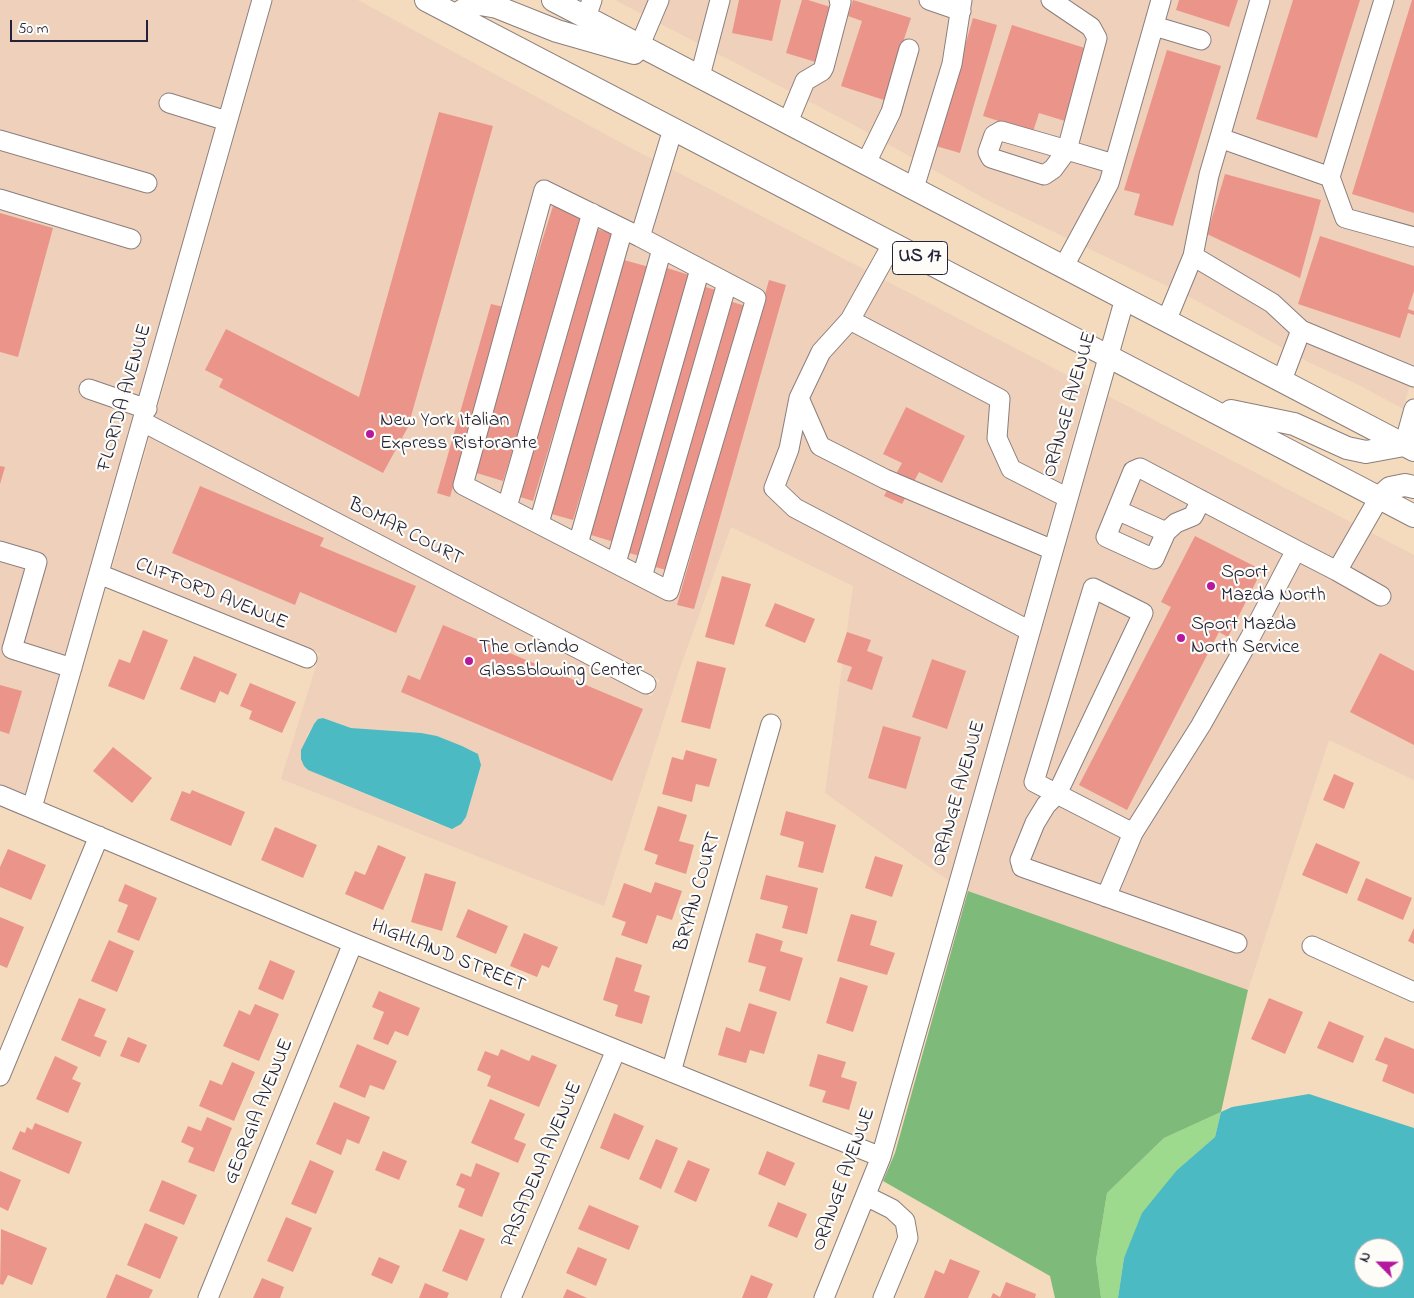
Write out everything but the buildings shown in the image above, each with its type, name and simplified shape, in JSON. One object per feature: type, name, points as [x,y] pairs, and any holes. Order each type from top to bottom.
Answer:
[{"type":"main road","name":"US 17","points":[[426,0],[1414,516]]},
{"type":"main road","points":[[553,0],[589,9],[640,45],[1409,447]]},
{"type":"main road","points":[[456,15],[468,7],[480,4],[497,7],[557,31],[692,72]]},
{"type":"main road","points":[[1206,406],[1294,424],[1347,448],[1366,452],[1409,447]]},
{"type":"main road","points":[[1379,498],[1390,488],[1405,485],[1414,487]]},
{"type":"street","name":"FLORIDA AVENUE","points":[[32,808],[262,0]]},
{"type":"street","points":[[640,45],[659,0]]},
{"type":"street","points":[[692,72],[720,0]]},
{"type":"street","points":[[788,122],[805,81],[822,71],[824,67],[841,2],[839,0]]},
{"type":"street","points":[[914,188],[952,64],[962,5],[928,0]]},
{"type":"street","points":[[1051,0],[1092,27],[1097,38],[1067,150],[1114,164]]},
{"type":"street","points":[[1064,266],[1109,184],[1161,0]]},
{"type":"street","points":[[1167,319],[1192,256],[1209,176],[1260,0]]},
{"type":"street","points":[[1384,0],[1330,177],[1345,218],[1414,237]]},
{"type":"street","points":[[1154,26],[1201,40]]},
{"type":"street","points":[[866,163],[891,112],[909,49]]},
{"type":"street","points":[[169,103],[228,121]]},
{"type":"street","points":[[640,237],[673,129]]},
{"type":"street","points":[[1220,138],[1330,177]]},
{"type":"street","points":[[0,140],[147,183]]},
{"type":"street","points":[[544,190],[640,237],[756,298],[669,591],[463,484],[544,190]]},
{"type":"street","points":[[0,199],[131,239]]},
{"type":"street","points":[[507,508],[592,213]]},
{"type":"street","points":[[538,523],[623,229]]},
{"type":"street","points":[[893,243],[850,320],[821,352],[799,398],[789,449],[774,488],[795,508],[1030,631]]},
{"type":"street","points":[[578,544],[662,249]]},
{"type":"street","points":[[1192,256],[1272,303],[1301,330],[1414,377]]},
{"type":"street","points":[[616,563],[700,269]]},
{"type":"street","points":[[642,577],[727,283]]},
{"type":"street","name":"ORANGE AVENUE","points":[[824,1298],[881,1158],[1125,298]]},
{"type":"street","points":[[850,320],[1000,400],[997,438],[1012,469],[1068,498]]},
{"type":"street","points":[[1282,380],[1301,330]]},
{"type":"street","name":"BOMAR COURT","points":[[89,389],[145,415],[646,684]]},
{"type":"street","points":[[799,398],[820,446],[885,479],[1053,550]]},
{"type":"street","points":[[1409,447],[1414,409]]},
{"type":"street","points":[[1201,500],[1193,516],[1176,523],[1166,532],[1154,559],[1106,537],[1133,471],[1140,468],[1337,571],[1381,596]]},
{"type":"street","points":[[1337,571],[1379,498]]},
{"type":"street","points":[[1117,510],[1166,532]]},
{"type":"street","points":[[1106,897],[1133,833],[1201,725],[1250,638],[1296,550]]},
{"type":"street","points":[[0,551],[37,562],[6,648],[72,668]]},
{"type":"street","name":"CLIFFORD AVENUE","points":[[99,574],[307,658]]},
{"type":"street","points":[[1133,833],[1057,794],[1034,782],[1093,588],[1143,613],[1057,794],[1046,806],[1035,823],[1020,860],[1022,867],[1237,943]]},
{"type":"street","name":"BRYAN COURT","points":[[671,1072],[771,724]]},
{"type":"street","name":"HIGHLAND STREET","points":[[0,795],[353,943],[881,1158]]},
{"type":"street","points":[[0,1076],[99,836]]},
{"type":"street","name":"GEORGIA AVENUE","points":[[208,1298],[353,943]]},
{"type":"street","points":[[1312,946],[1414,992]]},
{"type":"street","name":"PASADENA AVENUE","points":[[511,1298],[616,1050]]},
{"type":"street","points":[[866,1196],[892,1209],[905,1222],[908,1238],[883,1298]]},
{"type":"shaded area","points":[[0,0],[251,0],[25,795],[0,785]]},
{"type":"shaded area","points":[[273,0],[358,0],[629,147],[1088,386],[949,881],[825,793],[853,586],[731,527],[681,665],[604,906],[281,779],[320,653],[112,569],[150,436],[651,697],[660,680],[155,418]],"holes":[[[324,718],[351,728],[437,736],[478,754],[481,765],[466,817],[437,824],[308,770],[304,766],[307,735],[318,719]]]},
{"type":"shaded area","points":[[615,0],[1414,0],[1414,370],[1403,409],[1361,386],[1310,363],[1188,296],[987,200],[854,125]]},
{"type":"shaded area","points":[[1108,396],[1414,555],[1414,780],[1329,740],[1248,990],[968,891]]},
{"type":"green space","points":[[968,891],[1248,990],[1221,1112],[1164,1138],[1107,1193],[1096,1260],[1101,1298],[1055,1298],[1050,1276],[883,1181],[895,1153]]},
{"type":"green space","points":[[1221,1112],[1215,1137],[1177,1170],[1124,1258],[1118,1298],[1101,1298],[1096,1260],[1107,1193],[1164,1138]]},
{"type":"water","points":[[323,718],[351,728],[421,733],[437,736],[478,754],[481,765],[466,817],[461,824],[452,829],[308,770],[301,759],[301,750],[314,724],[318,719]]},
{"type":"water","points":[[1309,1094],[1414,1128],[1414,1298],[1118,1298],[1124,1258],[1142,1213],[1177,1170],[1215,1137],[1221,1112],[1232,1107]]},
{"type":"place","name":"New York Italian Express Ristorante","points":[[370,434]]},
{"type":"place","name":"Sport Mazda North","points":[[1211,586]]},
{"type":"place","name":"Sport Mazda North Service","points":[[1181,638]]},
{"type":"place","name":"The Orlando Glassblowing Center","points":[[469,661]]}]
